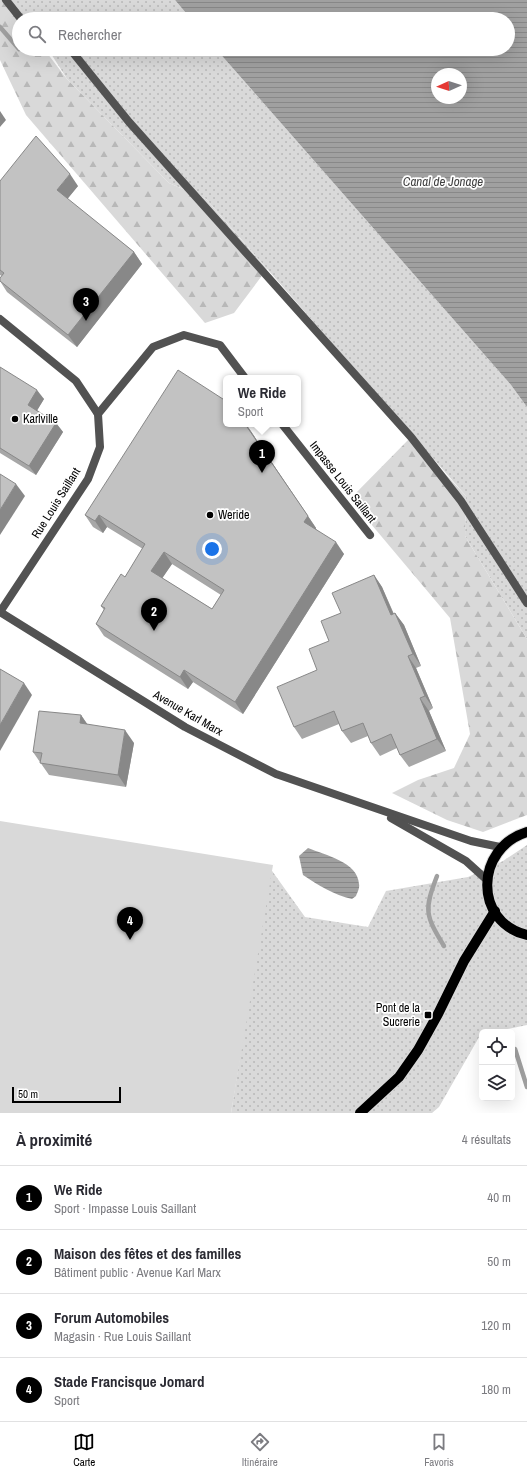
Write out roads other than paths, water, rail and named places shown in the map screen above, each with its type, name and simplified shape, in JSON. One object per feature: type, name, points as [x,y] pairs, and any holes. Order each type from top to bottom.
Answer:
[{"type":"main road","points":[[527,832],[517,835],[500,847],[489,868],[487,880],[487,891],[495,911],[508,926],[527,935]]},
{"type":"main road","points":[[360,1113],[399,1077],[418,1050],[438,1014],[464,961],[495,911]]},
{"type":"street","points":[[6,0],[15,12]]},
{"type":"street","points":[[76,56],[129,122],[411,437],[461,501],[527,603]]},
{"type":"street","points":[[0,319],[76,381],[98,414],[153,347],[184,335],[220,345],[243,375]]},
{"type":"street","name":"Rue Louis Saillant","points":[[0,612],[88,479],[100,447],[98,414]]},
{"type":"street","name":"Impasse Louis Saillant","points":[[284,427],[370,535]]},
{"type":"street","name":"Avenue Karl Marx","points":[[0,612],[186,727],[276,774],[377,810],[471,841],[500,847]]},
{"type":"street","name":"Avenue Karl Marx","points":[[377,810],[466,861],[487,880]]},
{"type":"water","name":"Canal de Jonage","points":[[175,0],[527,0],[527,407],[511,385],[222,56],[515,56],[515,12],[185,12]]},
{"type":"water","points":[[308,848],[340,860],[353,870],[357,876],[359,886],[356,896],[352,899],[339,895],[320,886],[303,875],[299,856]]},
{"type":"waterway","points":[[0,27],[12,41]]},
{"type":"waterway","points":[[437,876],[430,897],[428,912],[433,927],[444,946]]},
{"type":"waterway","points":[[515,1049],[527,1087]]},
{"type":"place","name":"Forum Automobiles","points":[[86,321]]},
{"type":"place","name":"Karlville","points":[[15,419]]},
{"type":"place","name":"We Ride","points":[[262,473]]},
{"type":"place","name":"Weride","points":[[210,515]]},
{"type":"place","name":"Maison des fêtes et des familles","points":[[154,631]]},
{"type":"place","name":"Stade Francisque Jomard","points":[[130,940]]},
{"type":"place","name":"Pont de la Sucrerie","points":[[428,1015]]}]
